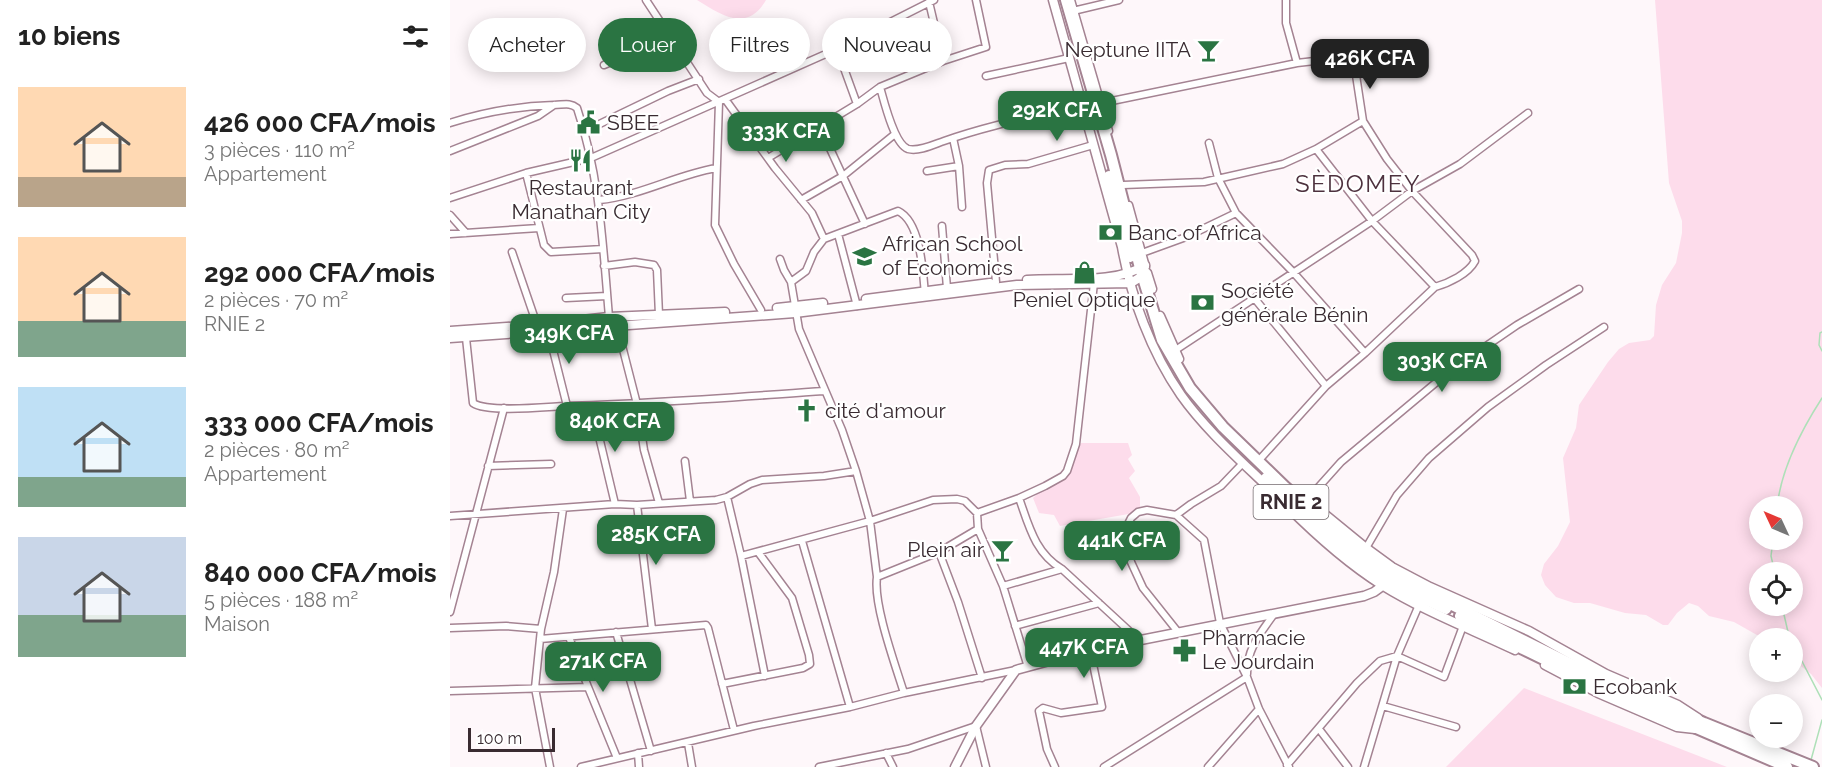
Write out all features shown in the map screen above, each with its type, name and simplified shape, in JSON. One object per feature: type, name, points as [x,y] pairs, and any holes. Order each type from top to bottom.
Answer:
[{"type":"highway","name":"RNIE 2","points":[[1059,0],[1138,274]]},
{"type":"highway","name":"RNIE 2","points":[[1066,0],[1072,11],[1111,155],[1153,333],[1171,369],[1208,418],[1284,496],[1357,559],[1387,580],[1591,682],[1791,763],[1813,767]]},
{"type":"street","points":[[646,0],[658,18]]},
{"type":"street","points":[[952,58],[986,47],[976,0]]},
{"type":"street","points":[[1053,0],[1122,247],[1138,274],[1174,351],[1197,389],[1220,418],[1307,500],[1392,567],[1430,587],[1529,631],[1606,674],[1684,707],[1701,726]]},
{"type":"street","points":[[1071,0],[1072,11],[1102,103],[1143,253],[1138,274],[1147,331],[1181,396],[1243,463],[1353,566],[1387,580],[1419,605],[1534,659],[1598,693],[1683,729],[1701,726]]},
{"type":"street","points":[[1072,11],[1119,0]]},
{"type":"street","points":[[1286,0],[1286,23],[1297,63]]},
{"type":"street","points":[[898,18],[932,1],[935,18]]},
{"type":"street","points":[[1102,103],[1297,63],[1332,59],[1354,62],[1406,50]]},
{"type":"street","points":[[450,198],[526,173],[591,158],[822,56]]},
{"type":"street","points":[[986,76],[1069,58]]},
{"type":"street","points":[[1261,458],[1326,386],[1365,353],[1435,286],[1446,284],[1472,267],[1475,261],[1472,255],[1412,192],[1387,159],[1363,121],[1354,62]]},
{"type":"street","points":[[694,72],[707,93],[722,100],[812,213],[824,239]]},
{"type":"street","points":[[845,72],[857,104]]},
{"type":"street","points":[[768,158],[857,104],[880,87],[916,72]]},
{"type":"street","points":[[585,131],[668,91],[699,79]]},
{"type":"street","points":[[880,87],[895,134],[909,149],[1083,105]]},
{"type":"street","points":[[722,100],[716,168],[715,212],[718,232],[761,310]]},
{"type":"street","points":[[450,151],[538,116],[554,105]]},
{"type":"street","points":[[450,123],[477,115],[521,107],[574,105],[577,108],[585,131],[599,200],[609,317],[617,326],[637,404],[644,450],[659,503]]},
{"type":"street","points":[[1174,351],[1372,221],[1412,192],[1460,164],[1528,113]]},
{"type":"street","points":[[1123,185],[1204,182],[1283,164],[1316,149],[1363,121]]},
{"type":"street","points":[[820,127],[865,224]]},
{"type":"street","points":[[801,200],[843,176],[895,134]]},
{"type":"street","points":[[953,138],[959,166],[962,207]]},
{"type":"street","points":[[1209,143],[1218,178],[1236,213],[1293,272],[1365,353]]},
{"type":"street","points":[[996,282],[987,183],[989,170],[1005,165],[1028,164],[1094,145]]},
{"type":"street","points":[[1316,149],[1372,221],[1435,286]]},
{"type":"street","points":[[927,171],[959,166]]},
{"type":"street","points":[[599,200],[628,195],[682,176],[716,168]]},
{"type":"street","points":[[526,173],[543,245],[551,252],[603,249]]},
{"type":"street","points":[[791,282],[806,271],[824,239],[895,211],[901,212],[918,240],[925,294]]},
{"type":"street","points":[[1143,253],[1186,237],[1236,213]]},
{"type":"street","points":[[450,215],[466,233]]},
{"type":"street","points":[[942,226],[946,288]]},
{"type":"street","points":[[450,234],[539,228]]},
{"type":"street","points":[[838,234],[856,303]]},
{"type":"street","points":[[512,252],[537,325]]},
{"type":"street","points":[[780,259],[791,282],[795,310],[806,350],[842,430],[856,471],[870,521],[878,577],[876,585],[879,604],[903,693]]},
{"type":"street","points":[[604,266],[635,262],[650,263],[656,267],[659,315]]},
{"type":"street","points":[[925,294],[946,288],[996,282],[1138,274]]},
{"type":"street","points":[[450,331],[609,317],[711,316],[795,310],[1017,285],[1094,284],[1138,274]]},
{"type":"street","points":[[977,513],[1019,498],[1063,476],[1076,444],[1094,284]]},
{"type":"street","points":[[1307,500],[1341,462],[1451,370],[1517,325],[1580,289]]},
{"type":"street","points":[[566,298],[607,296]]},
{"type":"street","points":[[1255,298],[1326,386]]},
{"type":"street","points":[[450,338],[617,326],[761,310],[795,310]]},
{"type":"street","points":[[1366,548],[1397,495],[1429,458],[1488,407],[1604,327]]},
{"type":"street","points":[[548,330],[567,406]]},
{"type":"street","points":[[466,338],[474,403],[482,407],[592,407],[824,391]]},
{"type":"street","points":[[592,407],[615,504]]},
{"type":"street","points":[[450,612],[504,408]]},
{"type":"street","points":[[685,460],[690,501]]},
{"type":"street","points":[[1176,515],[1221,486],[1243,463]]},
{"type":"street","points":[[488,466],[551,464]]},
{"type":"street","points":[[450,516],[615,504],[637,505],[716,500],[762,480],[824,476],[856,471]]},
{"type":"street","points":[[727,497],[765,676]]},
{"type":"street","points":[[1019,498],[1040,549],[1050,562],[1062,569],[1139,640]]},
{"type":"street","points":[[741,556],[802,541],[933,500],[966,501],[977,513],[978,529],[1003,586],[1028,667]]},
{"type":"street","points":[[637,505],[652,629]]},
{"type":"street","points":[[549,767],[535,688],[541,628],[554,572],[563,509]]},
{"type":"street","points":[[1178,632],[1135,575],[1127,546],[1127,526],[1138,512],[1147,510],[1176,515],[1203,540],[1220,623],[1288,766],[1346,696],[1380,661],[1397,656],[1444,677],[1463,626]]},
{"type":"street","points":[[878,577],[939,552],[978,529]]},
{"type":"street","points":[[802,541],[850,707]]},
{"type":"street","points":[[722,684],[808,666],[810,659],[792,598],[758,552]]},
{"type":"street","points":[[939,552],[958,602],[982,678]]},
{"type":"street","points":[[1003,586],[1062,569]]},
{"type":"street","points":[[581,767],[688,743],[734,730],[982,678],[1090,650],[1364,596],[1387,580]]},
{"type":"street","points":[[1016,626],[1100,603]]},
{"type":"street","points":[[1365,767],[1397,656],[1419,605]]},
{"type":"street","points":[[1246,677],[1247,658],[1275,613]]},
{"type":"street","points":[[540,639],[706,626],[734,730]]},
{"type":"street","points":[[450,627],[541,628]]},
{"type":"street","points":[[616,632],[651,751]]},
{"type":"street","points":[[569,637],[617,758]]},
{"type":"street","points":[[1055,767],[1047,749],[1040,711],[1043,708],[1061,713],[1102,707],[1090,650]]},
{"type":"street","points":[[956,767],[976,726],[1016,670]]},
{"type":"street","points":[[1105,767],[1246,677]]},
{"type":"street","points":[[450,691],[588,687]]},
{"type":"street","points":[[1383,706],[1455,727]]},
{"type":"street","points":[[1211,766],[1259,709]]},
{"type":"street","points":[[819,767],[908,748],[976,726]]},
{"type":"street","points":[[976,726],[986,767]]},
{"type":"street","points":[[1318,729],[1348,767]]},
{"type":"street","points":[[688,743],[692,767]]},
{"type":"street","points":[[638,753],[639,767]]},
{"type":"street","points":[[886,753],[893,767]]},
{"type":"shaded area","points":[[697,0],[766,0],[751,16],[742,18],[733,18]]},
{"type":"shaded area","points":[[1655,0],[1822,0],[1822,688],[1803,668],[1803,628],[1749,628],[1749,630],[1734,622],[1709,616],[1698,606],[1689,603],[1668,625],[1663,625],[1646,615],[1625,613],[1590,603],[1574,603],[1556,597],[1545,585],[1541,575],[1544,564],[1558,546],[1570,522],[1563,458],[1576,428],[1579,405],[1619,349],[1629,343],[1650,340],[1654,336],[1656,305],[1662,285],[1676,263],[1682,221],[1669,183]]},
{"type":"shaded area","points":[[1081,443],[1128,443],[1132,455],[1128,459],[1135,471],[1129,478],[1140,497],[1140,512],[1060,526],[1054,515],[1039,513],[1033,498],[1044,488],[1065,477]]},
{"type":"shaded area","points":[[1524,688],[1727,767],[1446,767]]},
{"type":"waterway","points":[[1822,332],[1819,345],[1822,351]]},
{"type":"waterway","points":[[1779,496],[1794,450],[1822,398]]},
{"type":"waterway","points":[[1772,550],[1772,562]]},
{"type":"waterway","points":[[1784,616],[1787,628]]},
{"type":"waterway","points":[[1803,663],[1822,700]]},
{"type":"waterway","points":[[1811,760],[1822,720]]},
{"type":"place","name":"Neptune IITA","points":[[1209,50]]},
{"type":"place","name":"SBEE","points":[[589,123]]},
{"type":"place","name":"Restaurant Manathan City","points":[[581,160]]},
{"type":"place","name":"Banc of Africa","points":[[1110,233]]},
{"type":"place","name":"African School of Economics","points":[[864,256]]},
{"type":"place","name":"Peniel Optique","points":[[1084,272]]},
{"type":"place","name":"Société générale Bénin","points":[[1203,303]]},
{"type":"place","name":"cité d'amour","points":[[807,411]]},
{"type":"place","name":"Plein air","points":[[1002,550]]},
{"type":"place","name":"Pharmacie Le Jourdain","points":[[1184,650]]},
{"type":"place","name":"Ecobank","points":[[1575,687]]},
{"type":"district","name":"SÈDOMEY","points":[[1358,184]]}]
